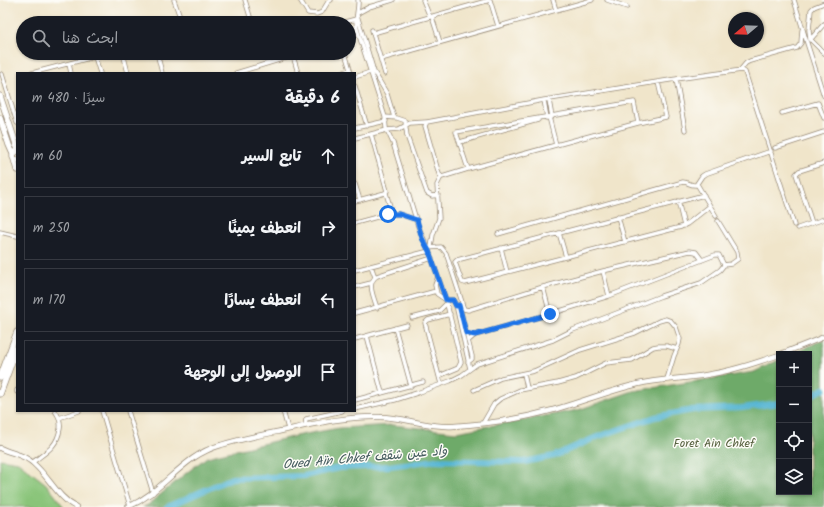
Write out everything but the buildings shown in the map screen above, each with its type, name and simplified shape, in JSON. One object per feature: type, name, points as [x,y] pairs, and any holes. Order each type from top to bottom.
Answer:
[{"type":"highway","points":[[0,96],[16,144]]},
{"type":"highway","points":[[0,118],[7,140],[15,156]]},
{"type":"highway","points":[[0,378],[16,335]]},
{"type":"highway","points":[[0,394],[16,351]]},
{"type":"street","points":[[174,0],[180,16]]},
{"type":"street","points":[[245,0],[250,16]]},
{"type":"street","points":[[300,0],[308,13],[312,14],[322,12],[331,0]]},
{"type":"street","points":[[358,0],[357,30],[422,238],[429,249],[450,314],[461,362],[456,369],[439,376]]},
{"type":"street","points":[[357,15],[369,7],[393,0]]},
{"type":"street","points":[[423,0],[440,42]]},
{"type":"street","points":[[385,74],[372,32],[490,0],[498,26]]},
{"type":"street","points":[[553,0],[556,10]]},
{"type":"street","points":[[381,59],[592,0]]},
{"type":"street","points":[[608,0],[628,7]]},
{"type":"street","points":[[794,0],[824,96]]},
{"type":"street","points":[[824,3],[814,6],[811,10],[809,30],[810,39],[824,53]]},
{"type":"street","points":[[357,15],[374,72],[387,94],[394,117]]},
{"type":"street","points":[[807,44],[810,39],[822,29],[824,24]]},
{"type":"street","points":[[356,138],[387,130],[396,130],[410,124],[544,100],[741,69],[750,61],[797,48],[801,44],[802,27]]},
{"type":"street","points":[[36,72],[84,60]]},
{"type":"street","points":[[96,60],[100,72]]},
{"type":"street","points":[[125,60],[128,72]]},
{"type":"street","points":[[159,60],[162,72]]},
{"type":"street","points":[[241,72],[280,60]]},
{"type":"street","points":[[294,60],[298,72]]},
{"type":"street","points":[[347,60],[351,72]]},
{"type":"street","points":[[69,64],[72,72]]},
{"type":"street","points":[[741,69],[745,72],[794,225]]},
{"type":"street","points":[[356,77],[370,72]]},
{"type":"street","points":[[2,74],[16,120]]},
{"type":"street","points":[[676,79],[685,130]]},
{"type":"street","points":[[441,177],[638,123],[666,117],[658,82]]},
{"type":"street","points":[[357,99],[367,126]]},
{"type":"street","points":[[544,100],[556,145]]},
{"type":"street","points":[[549,100],[549,117]]},
{"type":"street","points":[[468,169],[456,132],[634,102],[638,123]]},
{"type":"street","points":[[782,113],[818,103],[824,118]]},
{"type":"street","points":[[356,128],[367,126],[394,117],[410,124]]},
{"type":"street","points":[[460,142],[549,117]]},
{"type":"street","points":[[404,121],[427,193],[432,196],[438,195]]},
{"type":"street","points":[[427,122],[425,126],[441,177],[438,183],[439,218],[429,249]]},
{"type":"street","points":[[775,148],[824,132]]},
{"type":"street","points":[[371,134],[388,190],[386,193],[392,214]]},
{"type":"street","points":[[498,234],[683,182],[693,186],[697,184],[705,174],[771,151]]},
{"type":"street","points":[[812,223],[796,174],[799,171],[824,163]]},
{"type":"street","points":[[697,184],[716,216]]},
{"type":"street","points":[[357,200],[386,193]]},
{"type":"street","points":[[704,195],[456,260],[455,262],[464,284],[684,226],[710,206]]},
{"type":"street","points":[[678,201],[684,226]]},
{"type":"street","points":[[356,223],[381,215],[392,214],[399,214],[417,220]]},
{"type":"street","points":[[618,217],[625,242]]},
{"type":"street","points":[[798,228],[824,219]]},
{"type":"street","points":[[718,220],[738,256],[738,259],[735,262],[730,265],[724,265]]},
{"type":"street","points":[[0,232],[16,236]]},
{"type":"street","points":[[560,233],[566,257]]},
{"type":"street","points":[[356,270],[441,247],[445,251],[453,275],[470,369]]},
{"type":"street","points":[[501,248],[507,272]]},
{"type":"street","points":[[412,318],[439,311],[446,302],[453,300],[464,309],[468,310],[543,287],[692,251],[696,252],[702,260]]},
{"type":"street","points":[[468,341],[475,335],[609,296],[717,254],[724,265]]},
{"type":"street","points":[[377,308],[371,287],[371,283],[375,277],[432,258]]},
{"type":"street","points":[[356,409],[396,400],[441,384],[460,376],[477,364],[553,340],[573,330],[661,296],[701,283],[720,270],[724,265]]},
{"type":"street","points":[[371,266],[375,277]]},
{"type":"street","points":[[603,272],[609,296]]},
{"type":"street","points":[[453,275],[459,273]]},
{"type":"street","points":[[438,278],[435,285],[436,291],[446,302]]},
{"type":"street","points":[[356,287],[371,283]]},
{"type":"street","points":[[543,287],[550,314]]},
{"type":"street","points":[[356,313],[436,291]]},
{"type":"street","points":[[459,305],[472,358],[468,362]]},
{"type":"street","points":[[441,384],[425,323],[428,320],[450,314]]},
{"type":"street","points":[[474,390],[501,378],[524,374],[544,367],[580,350],[635,333],[663,320],[670,321],[676,327],[680,339],[667,379]]},
{"type":"street","points":[[356,339],[407,324]]},
{"type":"street","points":[[395,328],[411,386]]},
{"type":"street","points":[[466,333],[475,335]]},
{"type":"street","points":[[367,336],[382,393]]},
{"type":"street","points":[[787,351],[824,336]]},
{"type":"street","points":[[483,422],[494,404],[510,394],[527,388],[567,380],[606,364],[632,360],[653,347],[667,346],[677,349]]},
{"type":"street","points":[[102,412],[129,506],[153,493],[185,463],[206,450],[220,445],[325,421],[375,417],[440,426],[457,426],[546,412],[630,386],[667,379],[728,371],[776,355]]},
{"type":"street","points":[[524,374],[527,388]]},
{"type":"street","points":[[356,400],[423,382]]},
{"type":"street","points":[[33,462],[55,444],[59,436],[59,418],[56,412]]},
{"type":"street","points":[[59,418],[76,412]]},
{"type":"street","points":[[128,412],[153,493]]},
{"type":"street","points":[[283,412],[288,430]]},
{"type":"street","points":[[305,426],[306,419],[338,412]]},
{"type":"street","points":[[1,449],[21,455],[33,462],[64,498],[76,507]]},
{"type":"green space","name":"Foret Ain Chkef","points":[[824,339],[824,507],[143,507],[148,505],[207,457],[300,435],[339,428],[393,425],[456,432],[578,410],[633,391],[754,372],[776,361],[776,495],[812,495],[812,351],[799,351]]},
{"type":"green space","points":[[0,459],[18,462],[46,484],[64,507],[0,507]]},
{"type":"waterway","name":"Oued Aïn Chkef واد عين شقف","points":[[812,395],[824,389]]},
{"type":"waterway","name":"Oued Aïn Chkef واد عين شقف","points":[[167,507],[232,478],[304,476],[339,468],[389,466],[436,460],[524,462],[554,456],[597,437],[655,417],[693,410],[742,408],[776,403]]},
{"type":"route","points":[[388,214],[399,214],[417,220],[422,238],[429,251],[446,300],[453,300],[456,306],[459,305],[466,333],[475,335],[550,314]]}]
